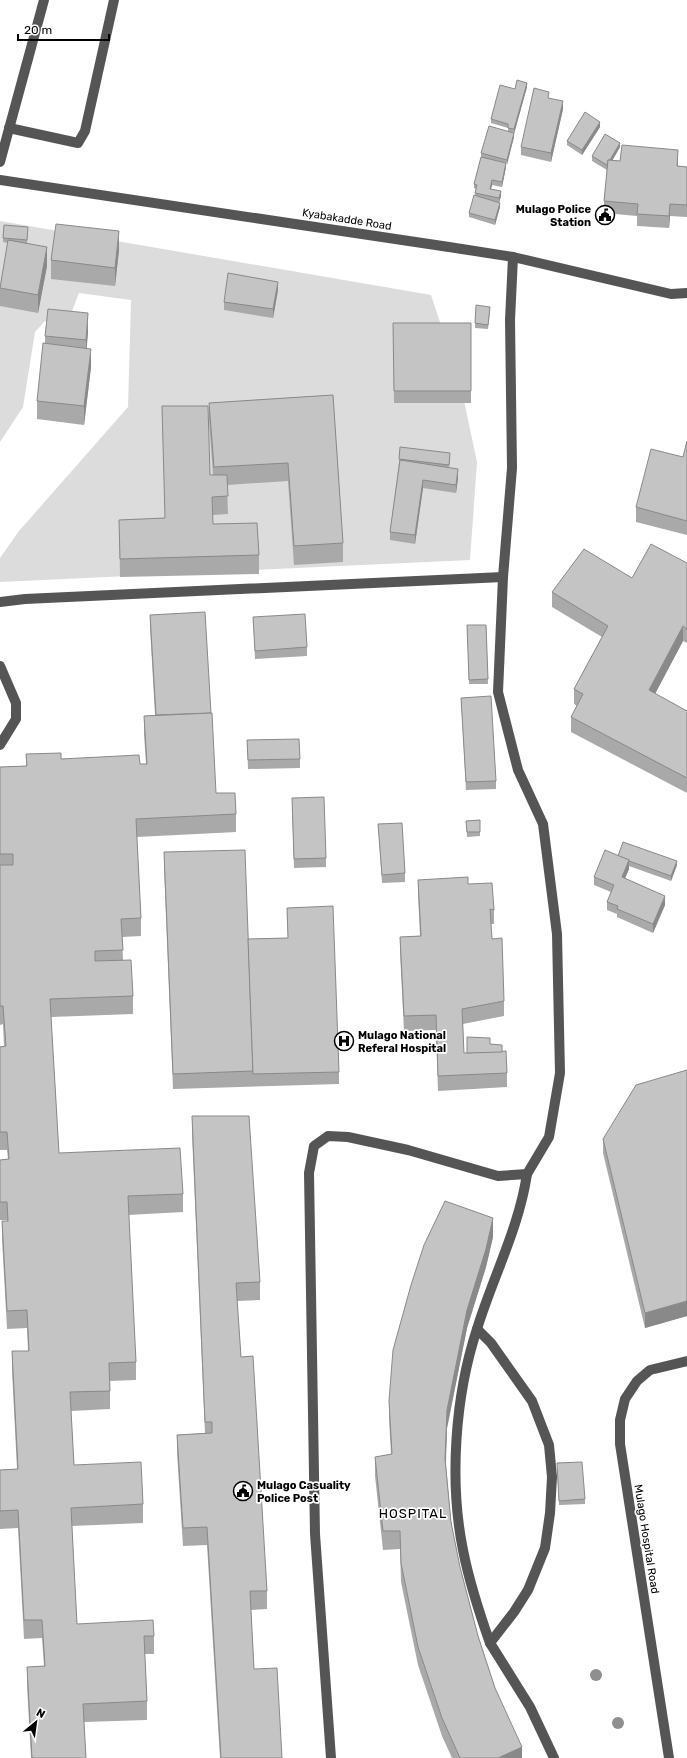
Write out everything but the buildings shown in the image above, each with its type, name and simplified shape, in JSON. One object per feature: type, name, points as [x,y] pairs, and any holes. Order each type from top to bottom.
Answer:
[{"type":"lane","points":[[0,162],[44,0]]},
{"type":"lane","points":[[9,128],[78,143],[85,131],[114,0]]},
{"type":"lane","name":"Kyabakadde Road","points":[[0,180],[513,257],[671,294],[687,293]]},
{"type":"lane","points":[[513,257],[510,320],[512,468],[502,577],[498,692],[518,770],[543,824],[557,934],[560,1073],[549,1137],[527,1174],[515,1225],[477,1329],[461,1400],[454,1462],[462,1549],[474,1597],[490,1643],[530,1707],[554,1758]]},
{"type":"lane","points":[[0,602],[25,599],[502,577]]},
{"type":"lane","points":[[0,666],[16,703],[16,719],[0,744]]},
{"type":"lane","points":[[331,1758],[315,1534],[309,1173],[314,1146],[328,1136],[348,1137],[408,1150],[498,1176],[527,1174]]},
{"type":"lane","points":[[477,1329],[491,1343],[532,1401],[549,1445],[552,1477],[550,1513],[545,1548],[528,1590],[514,1612],[490,1643]]},
{"type":"lane","name":"Mulago Hospital Road","points":[[669,1758],[620,1444],[620,1420],[625,1399],[637,1381],[650,1370],[687,1361]]},
{"type":"shaded area","points":[[0,221],[431,295],[460,382],[477,462],[470,560],[0,582],[0,558],[19,531],[128,407],[131,300],[79,293],[67,324],[45,321],[35,332],[23,407],[0,442]]},
{"type":"place","name":"Mulago Police Station","points":[[605,215]]},
{"type":"place","name":"Mulago National Referal Hospital","points":[[344,1041]]},
{"type":"place","name":"Mulago Casuality Police Post","points":[[243,1491]]},
{"type":"district","name":"HOSPITAL","points":[[413,1513]]}]
